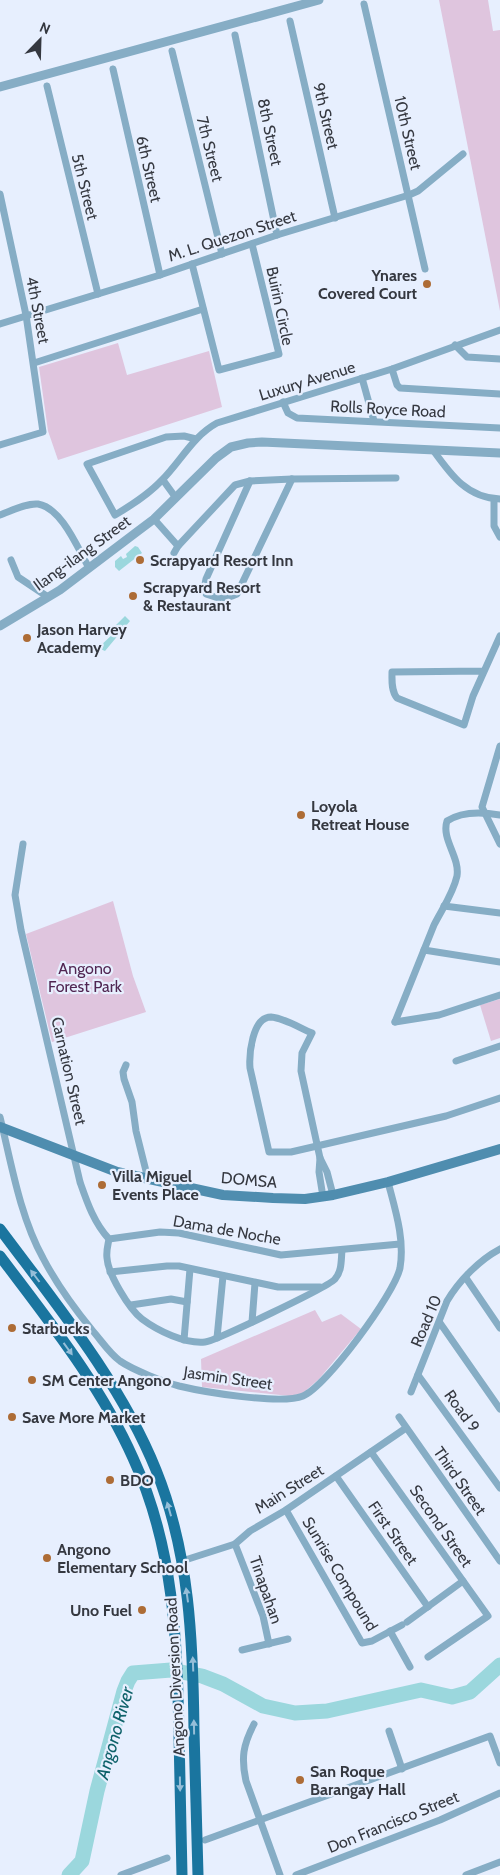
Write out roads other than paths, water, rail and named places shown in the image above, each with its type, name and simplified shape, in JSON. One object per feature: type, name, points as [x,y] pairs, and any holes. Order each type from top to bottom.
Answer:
[{"type":"main road","name":"DOMSA","points":[[1,1124],[98,1166],[148,1180],[223,1195],[272,1198],[305,1199],[328,1196],[388,1182],[500,1150]]},
{"type":"main road","name":"Angono Diversion Road","points":[[0,1229],[64,1315],[104,1373],[132,1422],[158,1474],[171,1516],[182,1561],[191,1629],[198,1875]]},
{"type":"main road","name":"Angono Diversion Road","points":[[0,1256],[82,1368],[101,1398],[133,1457],[154,1512],[166,1564],[176,1629],[182,1875]]},
{"type":"main road","points":[[143,1480],[158,1474]]},
{"type":"main road","points":[[166,1564],[182,1561]]},
{"type":"street","points":[[0,87],[319,0]]},
{"type":"street","name":"10th Street","points":[[364,4],[409,195],[424,269]]},
{"type":"street","name":"9th Street","points":[[290,21],[335,218]]},
{"type":"street","name":"8th Street","points":[[235,35],[277,235]]},
{"type":"street","name":"7th Street","points":[[172,51],[222,254]]},
{"type":"street","name":"6th Street","points":[[112,69],[160,275]]},
{"type":"street","name":"5th Street","points":[[47,86],[98,294]]},
{"type":"street","name":"M. L. Quezon Street","points":[[0,324],[160,275],[277,235],[409,195],[418,191],[463,154]]},
{"type":"street","name":"4th Street","points":[[0,194],[26,315],[43,432],[0,444]]},
{"type":"street","name":"Buirin Circle","points":[[192,264],[219,370],[278,354],[252,244]]},
{"type":"street","points":[[34,363],[204,309]]},
{"type":"street","name":"Luxury Avenue","points":[[196,439],[184,436],[166,438],[87,464],[115,515],[131,506],[163,480],[196,439],[217,423],[392,369],[500,330]]},
{"type":"street","points":[[455,345],[467,357],[500,358]]},
{"type":"street","points":[[392,369],[397,386],[400,388],[500,394]]},
{"type":"street","points":[[362,378],[374,421]]},
{"type":"street","name":"Rolls Royce Road","points":[[284,402],[288,414],[292,417],[500,428]]},
{"type":"street","name":"Ilang-ilang Street","points":[[0,626],[48,597],[154,519],[216,458],[231,447],[262,442],[500,453]]},
{"type":"street","points":[[432,450],[452,475],[469,491],[480,497],[497,499],[494,526],[500,537]]},
{"type":"street","points":[[154,519],[176,550],[235,485],[250,481],[292,479],[396,478]]},
{"type":"street","points":[[250,481],[206,579],[204,590],[206,594],[217,598],[226,599],[236,594],[292,479]]},
{"type":"street","points":[[163,480],[176,498]]},
{"type":"street","points":[[0,515],[30,505],[38,504],[46,507],[56,514],[64,525],[89,568]]},
{"type":"street","points":[[11,560],[18,577],[48,597]]},
{"type":"street","points":[[483,671],[392,672],[392,686],[394,695],[397,698],[464,725],[483,671],[496,652],[500,636]]},
{"type":"street","points":[[500,746],[497,764],[482,807],[500,844]]},
{"type":"street","points":[[500,814],[485,813],[452,818],[447,821],[446,831],[456,862],[457,873],[454,886],[424,950],[395,1022],[439,1015],[500,995]]},
{"type":"street","name":"Carnation Street","points":[[23,844],[16,895],[21,930],[75,1156]]},
{"type":"street","points":[[444,906],[500,913]]},
{"type":"street","points":[[424,950],[500,962]]},
{"type":"street","points":[[328,1196],[327,1172],[320,1158],[317,1146],[301,1071],[302,1053],[312,1033],[271,1017],[265,1019],[253,1037],[249,1054],[269,1152],[291,1152],[317,1146],[446,1116],[500,1098]]},
{"type":"street","points":[[456,1060],[500,1046]]},
{"type":"street","points":[[126,1065],[124,1080],[132,1102],[136,1131],[148,1180]]},
{"type":"street","name":"Jasmin Street","points":[[1,1124],[18,1193],[42,1258],[79,1314],[120,1361],[178,1386],[226,1394],[290,1399],[304,1396],[322,1381],[367,1326],[386,1298],[399,1270],[399,1223],[388,1182]]},
{"type":"street","points":[[75,1156],[80,1182],[95,1220],[109,1239],[106,1254],[110,1272],[141,1318],[149,1324],[184,1340],[206,1342],[217,1338],[334,1281],[341,1268],[342,1250]]},
{"type":"street","name":"Dama de Noche","points":[[109,1239],[160,1232],[179,1232],[281,1255],[400,1244]]},
{"type":"street","name":"Road 10","points":[[411,1392],[454,1290],[485,1258],[499,1250]]},
{"type":"street","points":[[110,1272],[167,1266],[190,1268],[278,1287],[323,1287]]},
{"type":"street","points":[[184,1340],[190,1268]]},
{"type":"street","points":[[217,1338],[223,1276]]},
{"type":"street","points":[[466,1278],[500,1328]]},
{"type":"street","points":[[252,1322],[256,1283]]},
{"type":"street","points":[[131,1305],[171,1299],[188,1302]]},
{"type":"street","points":[[440,1323],[500,1409]]},
{"type":"street","name":"Road 9","points":[[418,1375],[500,1488]]},
{"type":"street","name":"Third Street","points":[[398,1418],[500,1561]]},
{"type":"street","name":"Main Street","points":[[182,1561],[235,1544],[257,1526],[286,1510],[406,1428]]},
{"type":"street","name":"Second Street","points":[[371,1452],[488,1616],[428,1657]]},
{"type":"street","name":"First Street","points":[[336,1476],[428,1607]]},
{"type":"street","name":"Sunrise Compound","points":[[286,1510],[362,1643],[372,1641],[405,1624],[463,1581]]},
{"type":"street","name":"Tinapahan","points":[[235,1544],[263,1616],[269,1644]]},
{"type":"street","points":[[390,1631],[410,1667]]},
{"type":"street","points":[[242,1650],[288,1639]]},
{"type":"street","points":[[254,1724],[246,1740],[243,1768],[280,1875]]},
{"type":"street","points":[[389,1730],[402,1768]]},
{"type":"street","points":[[205,1840],[490,1736],[500,1762]]},
{"type":"street","name":"Don Francisco Street","points":[[296,1875],[440,1820],[500,1793]]},
{"type":"street","points":[[121,1875],[167,1858]]},
{"type":"street","points":[[466,1875],[500,1862]]},
{"type":"waterway","name":"Angono River","points":[[69,1875],[82,1861],[97,1791],[124,1691],[133,1673],[171,1670],[202,1676],[223,1684],[263,1706],[295,1713],[327,1711],[421,1690],[452,1697],[470,1692],[500,1665]]},
{"type":"place","name":"Ynares Covered Court","points":[[427,284]]},
{"type":"place","name":"Scrapyard Resort Inn","points":[[140,560]]},
{"type":"place","name":"Scrapyard Resort & Restaurant","points":[[133,596]]},
{"type":"place","name":"Jason Harvey Academy","points":[[27,638]]},
{"type":"place","name":"Loyola Retreat House","points":[[301,815]]},
{"type":"place","name":"Villa Miguel Events Place","points":[[102,1185]]},
{"type":"place","name":"Starbucks","points":[[12,1328]]},
{"type":"place","name":"SM Center Angono","points":[[32,1380]]},
{"type":"place","name":"Save More Market","points":[[12,1417]]},
{"type":"place","name":"BDO","points":[[110,1480]]},
{"type":"place","name":"Angono Elementary School","points":[[47,1558]]},
{"type":"place","name":"Uno Fuel","points":[[142,1610]]},
{"type":"place","name":"San Roque Barangay Hall","points":[[300,1780]]},
{"type":"park label","name":"Angono Forest Park","points":[[85,977]]}]
